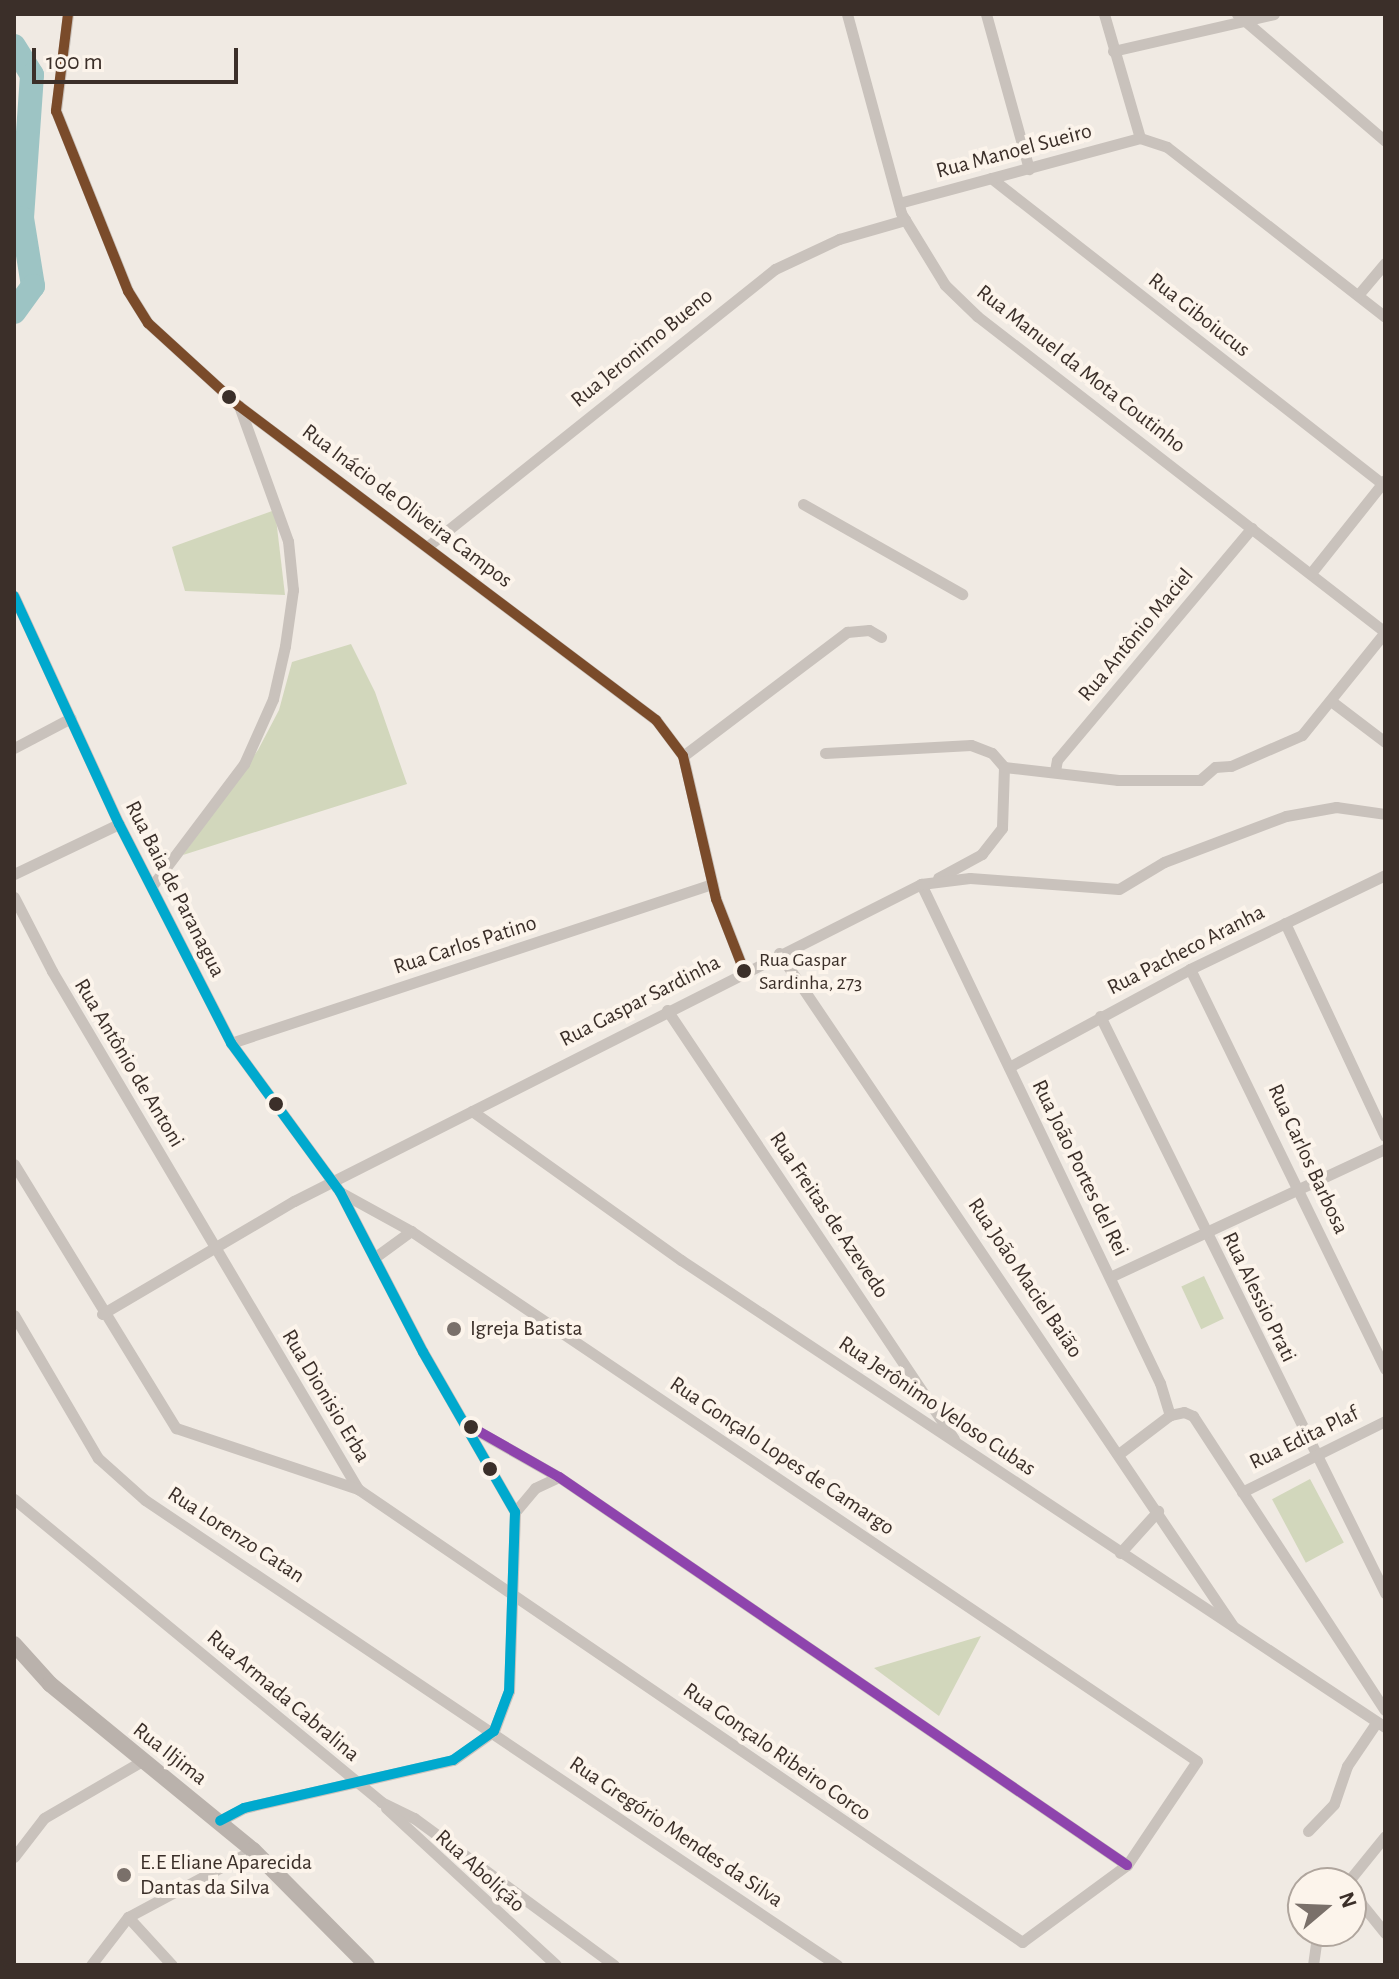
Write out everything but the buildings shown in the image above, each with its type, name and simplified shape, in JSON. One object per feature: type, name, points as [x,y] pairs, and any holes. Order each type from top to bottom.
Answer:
[{"type":"main road","name":"Rua Iljima","points":[[14,1644],[50,1684],[253,1850],[367,1965]]},
{"type":"street","name":"Rua Inácio de Oliveira Campos","points":[[68,14],[56,111],[128,291],[175,351],[239,406],[656,720],[683,756],[712,884],[744,971]]},
{"type":"street","name":"Rua Manuel da Mota Coutinho","points":[[847,14],[905,220],[945,285],[977,316],[1385,632]]},
{"type":"street","points":[[986,14],[1029,169]]},
{"type":"street","points":[[1104,14],[1140,138],[1167,147],[1385,317]]},
{"type":"street","points":[[1113,51],[1240,19],[1274,14]]},
{"type":"street","points":[[1240,19],[1385,141]]},
{"type":"street","name":"Rua Manoel Sueiro","points":[[899,203],[1140,138]]},
{"type":"street","name":"Rua Giboiucus","points":[[991,178],[1383,482]]},
{"type":"street","name":"Rua Jeronimo Bueno","points":[[428,546],[775,269],[839,239],[905,220]]},
{"type":"street","points":[[1358,295],[1385,263]]},
{"type":"street","points":[[152,886],[244,764],[273,699],[285,646],[293,590],[288,541],[239,406]]},
{"type":"street","points":[[1311,573],[1383,482]]},
{"type":"street","points":[[803,504],[962,594]]},
{"type":"street","name":"Rua Antônio Maciel","points":[[1055,771],[1057,760],[1252,528]]},
{"type":"street","name":"Rua Baia de Paranagua","points":[[14,596],[19,620],[71,718],[119,824],[231,1043],[340,1192],[515,1512]]},
{"type":"street","points":[[683,756],[847,632],[869,630],[881,637]]},
{"type":"street","points":[[1004,767],[1193,782],[1215,767],[1296,739],[1331,701],[1385,632]]},
{"type":"street","points":[[1331,701],[1385,742]]},
{"type":"street","points":[[14,748],[71,718]]},
{"type":"street","points":[[825,753],[971,745],[992,753],[1004,767],[1006,808],[998,834],[982,854],[938,878]]},
{"type":"street","name":"Rua Gaspar Sardinha","points":[[102,1314],[333,1181],[779,953],[921,884],[938,878],[1119,889],[1164,862],[1286,816],[1336,807],[1385,814]]},
{"type":"street","points":[[14,874],[119,824]]},
{"type":"street","points":[[1382,876],[1385,891]]},
{"type":"street","name":"Rua Pacheco Aranha","points":[[1009,1067],[1190,969],[1382,876]]},
{"type":"street","name":"Rua Carlos Patino","points":[[231,1043],[712,884]]},
{"type":"street","name":"Rua João Portes del Rei","points":[[921,884],[1167,1398],[1170,1415]]},
{"type":"street","name":"Rua Antônio de Antoni","points":[[14,897],[52,971],[214,1247]]},
{"type":"street","points":[[1285,923],[1385,1136]]},
{"type":"street","name":"Rua João Maciel Baião","points":[[779,953],[1120,1453],[1234,1628]]},
{"type":"street","name":"Rua Carlos Barbosa","points":[[1190,969],[1301,1191],[1385,1369]]},
{"type":"street","name":"Rua Freitas de Azevedo","points":[[667,1010],[957,1443]]},
{"type":"street","name":"Rua Alessio Prati","points":[[1100,1016],[1312,1455],[1385,1593]]},
{"type":"street","name":"Rua Jerônimo Veloso Cubas","points":[[472,1111],[585,1195],[1381,1725]]},
{"type":"street","points":[[1110,1277],[1301,1191],[1385,1149]]},
{"type":"street","points":[[14,1164],[102,1314],[176,1428],[358,1489]]},
{"type":"street","name":"Rua Gonçalo Lopes de Camargo","points":[[340,1192],[411,1231],[1197,1761],[1127,1865]]},
{"type":"street","points":[[374,1258],[411,1231]]},
{"type":"street","name":"Rua Dionisio Erba","points":[[214,1247],[358,1489],[511,1595]]},
{"type":"street","name":"Rua Lorenzo Catan","points":[[14,1315],[98,1458],[121,1480],[494,1731]]},
{"type":"street","points":[[1120,1453],[1170,1415],[1184,1412],[1193,1416],[1385,1710]]},
{"type":"street","name":"Rua Edita Plaf","points":[[1242,1492],[1385,1421]]},
{"type":"street","points":[[466,1424],[559,1477],[1127,1865]]},
{"type":"street","points":[[220,1821],[244,1808],[453,1760],[494,1731],[509,1691],[515,1512],[535,1488],[559,1477]]},
{"type":"street","name":"Rua Armada Cabralina","points":[[14,1499],[356,1783],[381,1802],[414,1818],[614,1965]]},
{"type":"street","points":[[1120,1553],[1158,1511]]},
{"type":"street","name":"Rua Gonçalo Ribeiro Corco","points":[[511,1595],[1022,1942],[1127,1865]]},
{"type":"street","points":[[1308,1831],[1334,1804],[1347,1766],[1381,1725]]},
{"type":"street","name":"Rua Gregório Mendes da Silva","points":[[494,1731],[837,1965]]},
{"type":"street","points":[[14,1857],[44,1818],[142,1761]]},
{"type":"street","name":"Rua Abolição","points":[[381,1802],[413,1839],[556,1965]]},
{"type":"street","points":[[1360,1867],[1385,1836]]},
{"type":"street","points":[[91,1965],[128,1917],[253,1850]]},
{"type":"street","points":[[1367,1911],[1385,1933]]},
{"type":"street","points":[[128,1917],[172,1965]]},
{"type":"green space","points":[[275,510],[285,595],[185,591],[172,547]]},
{"type":"green space","points":[[351,644],[375,692],[407,784],[183,855],[258,750],[279,710],[292,662]]},
{"type":"green space","points":[[1204,1276],[1224,1319],[1201,1329],[1181,1287]]},
{"type":"green space","points":[[1310,1479],[1344,1543],[1306,1563],[1272,1499]]},
{"type":"green space","points":[[981,1636],[939,1716],[874,1668]]},
{"type":"waterway","points":[[14,46],[32,75],[22,218],[33,286],[14,312]]},
{"type":"transit line","points":[[68,14],[56,111],[128,291],[148,323],[239,406],[656,720],[683,756],[716,899],[744,971]]},
{"type":"transit line","points":[[14,596],[119,824],[231,1043],[340,1192],[423,1352],[515,1512],[509,1691],[494,1731],[453,1760],[244,1808],[220,1821]]},
{"type":"transit line","points":[[466,1424],[559,1477],[1127,1865]]},
{"type":"place","name":"Rua Gaspar Sardinha, 273","points":[[744,971]]},
{"type":"place","name":"Igreja Batista","points":[[454,1329]]},
{"type":"place","name":"E.E Eliane Aparecida Dantas da Silva","points":[[124,1875]]}]
